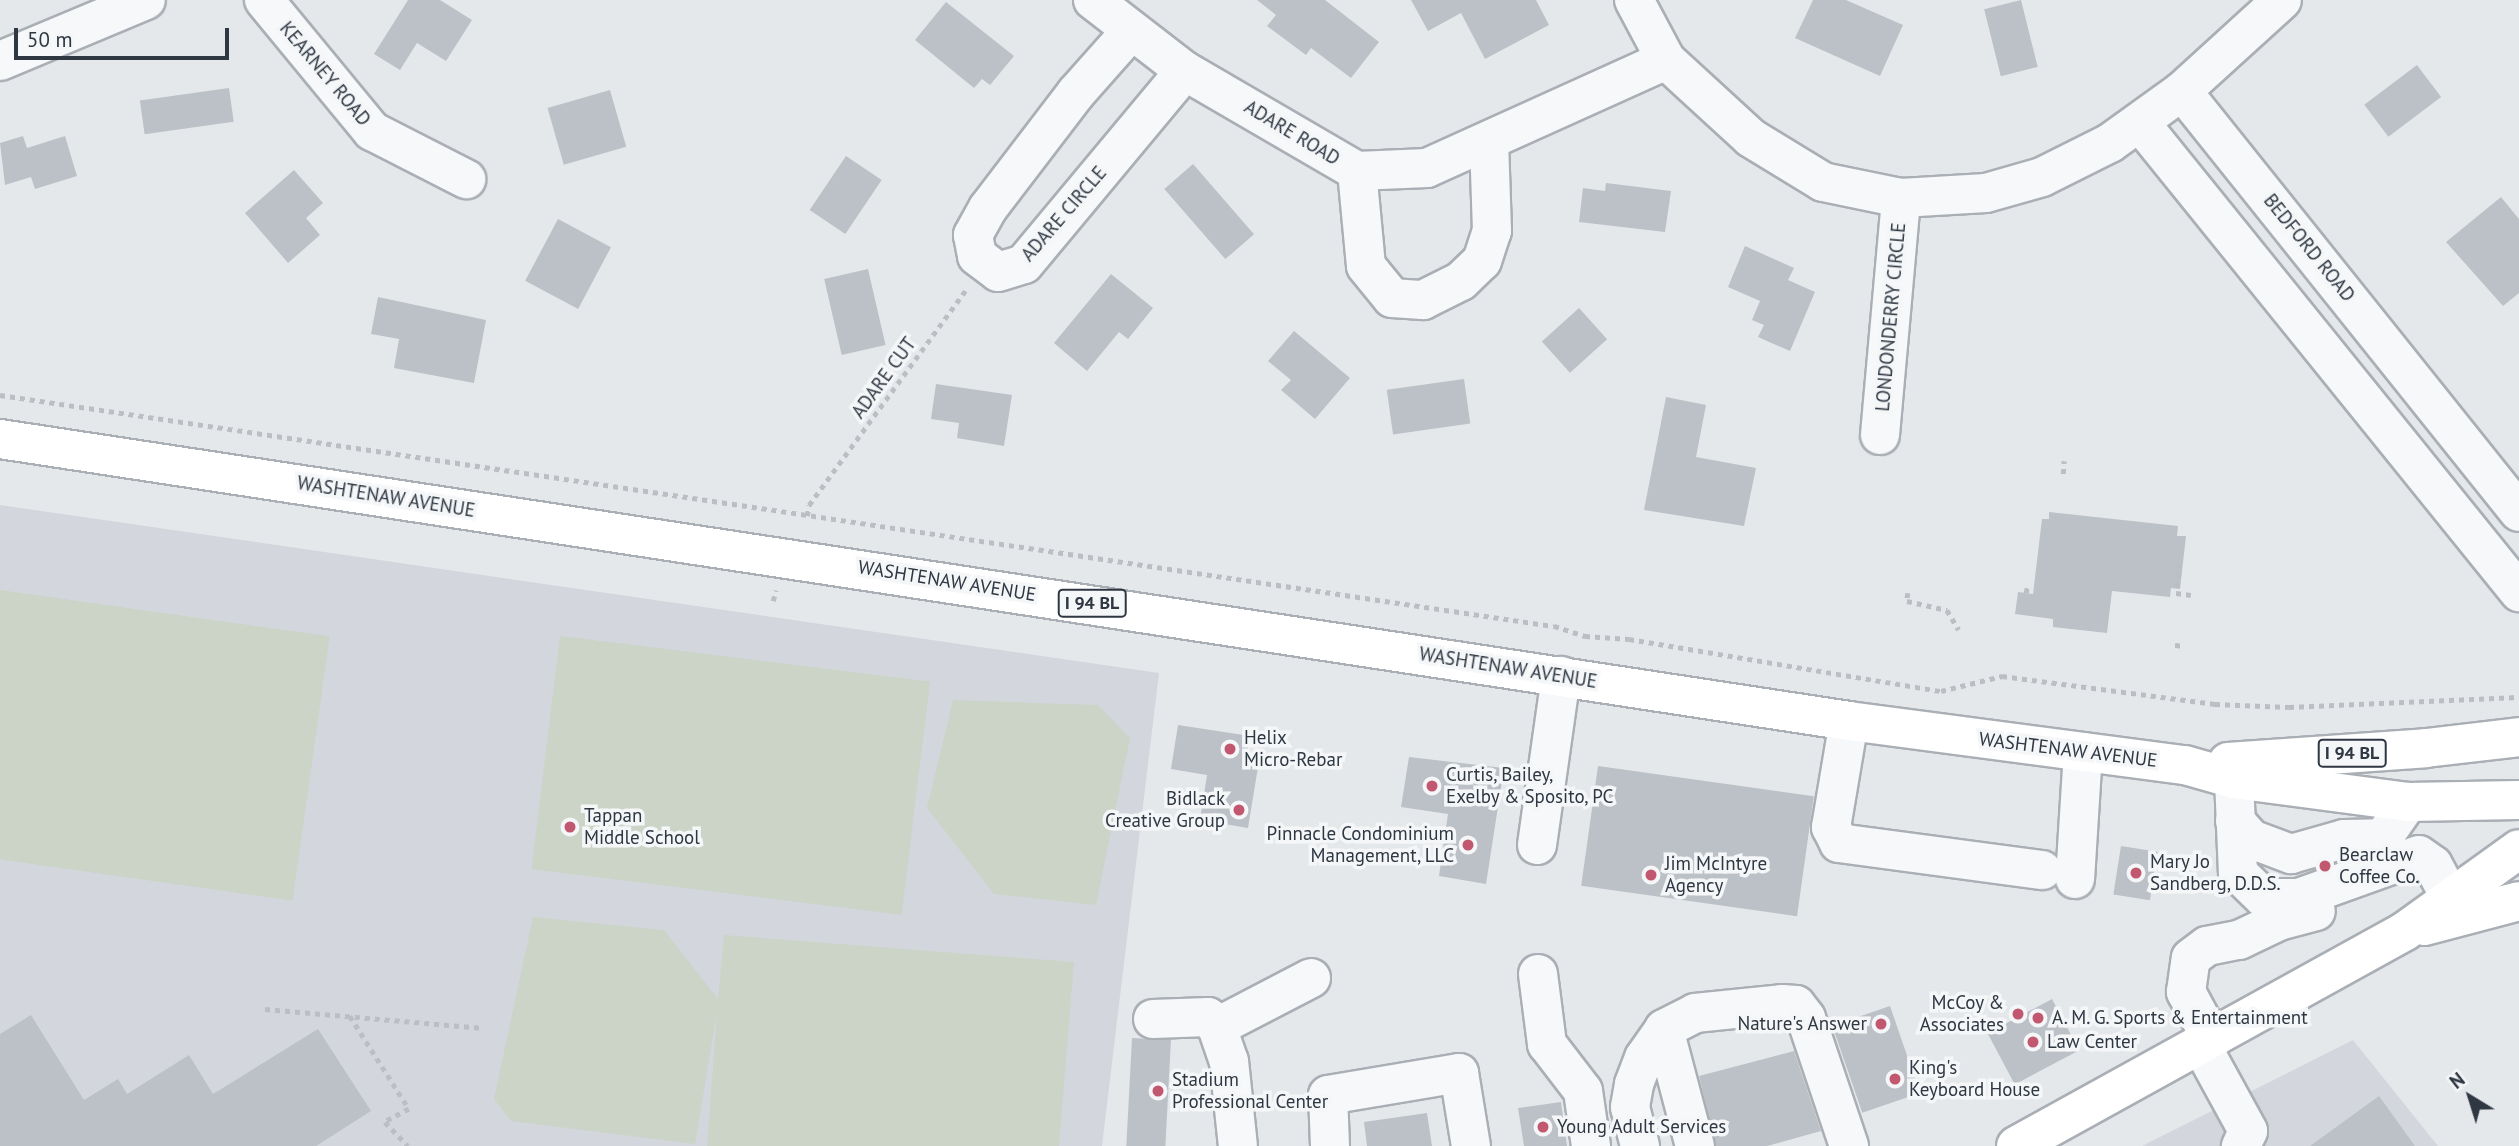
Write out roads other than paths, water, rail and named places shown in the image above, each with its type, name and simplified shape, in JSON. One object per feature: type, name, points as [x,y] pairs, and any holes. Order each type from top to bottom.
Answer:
[{"type":"main road","name":"WASHTENAW AVENUE","points":[[0,439],[1849,721],[2185,765],[2234,779],[2408,802],[2519,800]]},
{"type":"main road","name":"WASHTENAW AVENUE","points":[[2185,765],[2426,748],[2519,737]]},
{"type":"main road","points":[[2015,1146],[2405,931],[2519,849]]},
{"type":"main road","points":[[2405,931],[2519,901]]},
{"type":"street","name":"KEARNEY ROAD","points":[[264,0],[372,131],[466,178]]},
{"type":"street","name":"ADARE ROAD","points":[[1093,0],[1185,71],[1357,171],[1427,168],[1666,60]]},
{"type":"street","points":[[1634,0],[1666,60],[1751,138],[1823,182],[1901,198],[1986,193],[2042,177],[2141,124],[2182,91],[2282,0]]},
{"type":"street","points":[[0,61],[136,5]]},
{"type":"street","name":"ADARE CIRCLE","points":[[1131,31],[1076,93],[988,208],[973,235],[977,256],[998,272],[1024,264],[1185,71]]},
{"type":"street","name":"BEDFORD ROAD","points":[[2182,91],[2519,512]]},
{"type":"street","points":[[2141,124],[2519,592]]},
{"type":"street","points":[[1357,171],[1366,266],[1392,298],[1423,300],[1461,281],[1482,261],[1492,231],[1489,141]]},
{"type":"street","name":"LONDONDERRY CIRCLE","points":[[1880,435],[1901,198]]},
{"type":"street","points":[[2430,482],[2469,450]]},
{"type":"street","points":[[1537,845],[1561,676]]},
{"type":"street","points":[[1849,721],[1832,827],[1839,843],[2058,874],[2083,752]]},
{"type":"street","points":[[2234,779],[2234,856],[2238,873],[2264,898],[2281,902],[2311,894],[2404,858],[2419,855],[2433,865],[2450,897]]},
{"type":"street","points":[[2235,821],[2251,839],[2291,854],[2344,839],[2384,838],[2408,802]]},
{"type":"street","points":[[2244,1138],[2186,992],[2191,958],[2207,946],[2239,940],[2278,921],[2342,902],[2404,858]]},
{"type":"street","points":[[2278,921],[2311,894]]},
{"type":"street","points":[[1538,974],[1547,1044],[1583,1091],[1591,1146]]},
{"type":"street","points":[[1217,1027],[1311,978]]},
{"type":"street","points":[[1640,1146],[1630,1107],[1634,1084],[1664,1029],[1695,1013],[1796,1005],[1806,1018],[1849,1146]]},
{"type":"street","points":[[1153,1019],[1208,1017],[1217,1027],[1229,1061],[1238,1146]]},
{"type":"street","points":[[1664,1029],[1695,1146]]},
{"type":"street","points":[[1330,1146],[1328,1095],[1459,1073],[1471,1146]]},
{"type":"place","name":"Helix Micro-Rebar","points":[[1230,749]]},
{"type":"place","name":"Curtis, Bailey, Exelby & Sposito, PC","points":[[1432,786]]},
{"type":"place","name":"Bidlack Creative Group","points":[[1239,810]]},
{"type":"place","name":"Tappan Middle School","points":[[570,827]]},
{"type":"place","name":"Pinnacle Condominium Management, LLC","points":[[1468,845]]},
{"type":"place","name":"Bearclaw Coffee Co.","points":[[2325,866]]},
{"type":"place","name":"Mary Jo Sandberg, D.D.S.","points":[[2136,873]]},
{"type":"place","name":"Jim McIntyre Agency","points":[[1651,875]]},
{"type":"place","name":"McCoy & Associates","points":[[2018,1014]]},
{"type":"place","name":"A. M. G. Sports & Entertainment","points":[[2038,1018]]},
{"type":"place","name":"Nature's Answer","points":[[1881,1024]]},
{"type":"place","name":"Law Center","points":[[2033,1042]]},
{"type":"place","name":"King's Keyboard House","points":[[1895,1079]]},
{"type":"place","name":"Stadium Professional Center","points":[[1158,1091]]},
{"type":"place","name":"Young Adult Services","points":[[1543,1127]]}]
